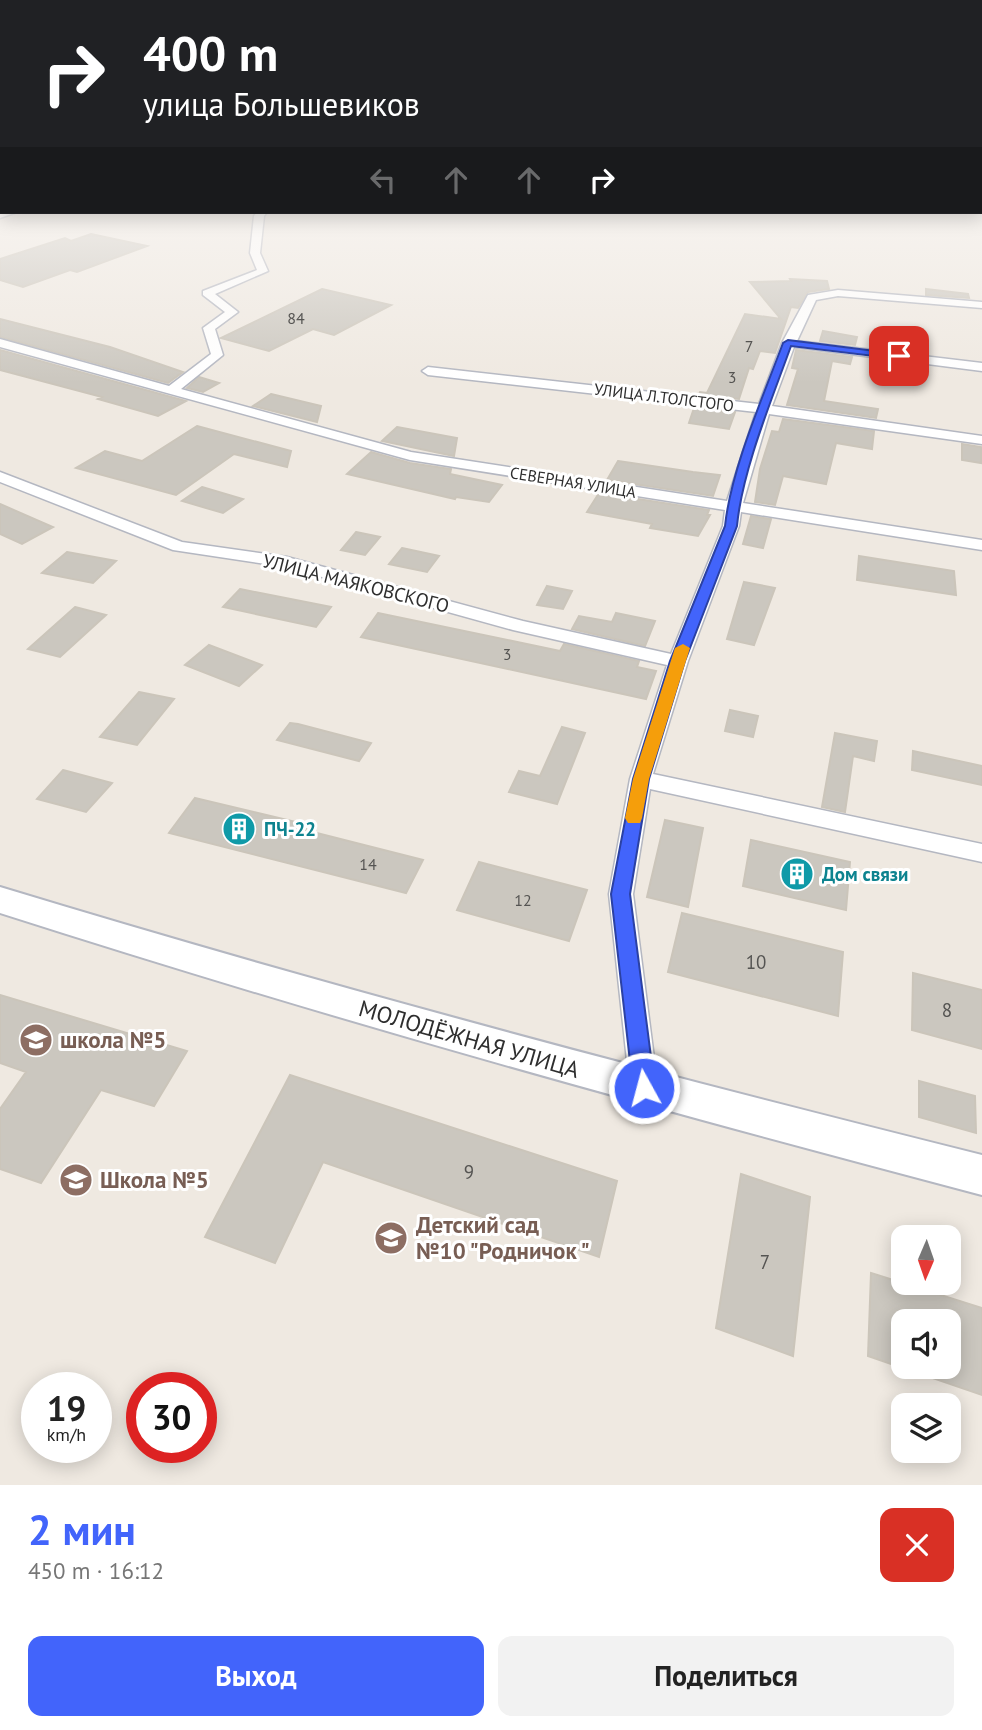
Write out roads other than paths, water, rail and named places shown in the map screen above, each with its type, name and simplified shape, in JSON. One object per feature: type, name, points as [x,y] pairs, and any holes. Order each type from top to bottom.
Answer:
[{"type":"street","points":[[170,391],[216,355],[209,328],[232,312],[207,293],[262,271],[256,253],[256,244]]},
{"type":"street","points":[[644,1088],[621,894],[641,779],[678,661],[731,526],[733,508],[763,409],[788,343],[812,297],[838,293],[982,305]]},
{"type":"street","name":"СЕВЕРНАЯ УЛИЦА","points":[[0,343],[411,456],[982,545]]},
{"type":"street","points":[[788,343],[982,367]]},
{"type":"street","name":"УЛИЦА Л.ТОЛСТОГО","points":[[428,371],[763,409],[982,440]]},
{"type":"street","name":"УЛИЦА МАЯКОВСКОГО","points":[[0,477],[179,546],[286,562],[520,626],[678,661]]},
{"type":"street","points":[[641,779],[982,853]]},
{"type":"street","name":"МОЛОДЁЖНАЯ УЛИЦА","points":[[0,900],[173,956],[644,1088],[982,1175]]},
{"type":"place","name":"ПЧ-22","points":[[239,829]]},
{"type":"place","name":"Дом связи","points":[[797,874]]},
{"type":"place","name":"школа №5","points":[[36,1040]]},
{"type":"place","name":"Школа №5","points":[[76,1180]]},
{"type":"place","name":"Детский сад №10 \"Родничок \"","points":[[391,1238]]}]
